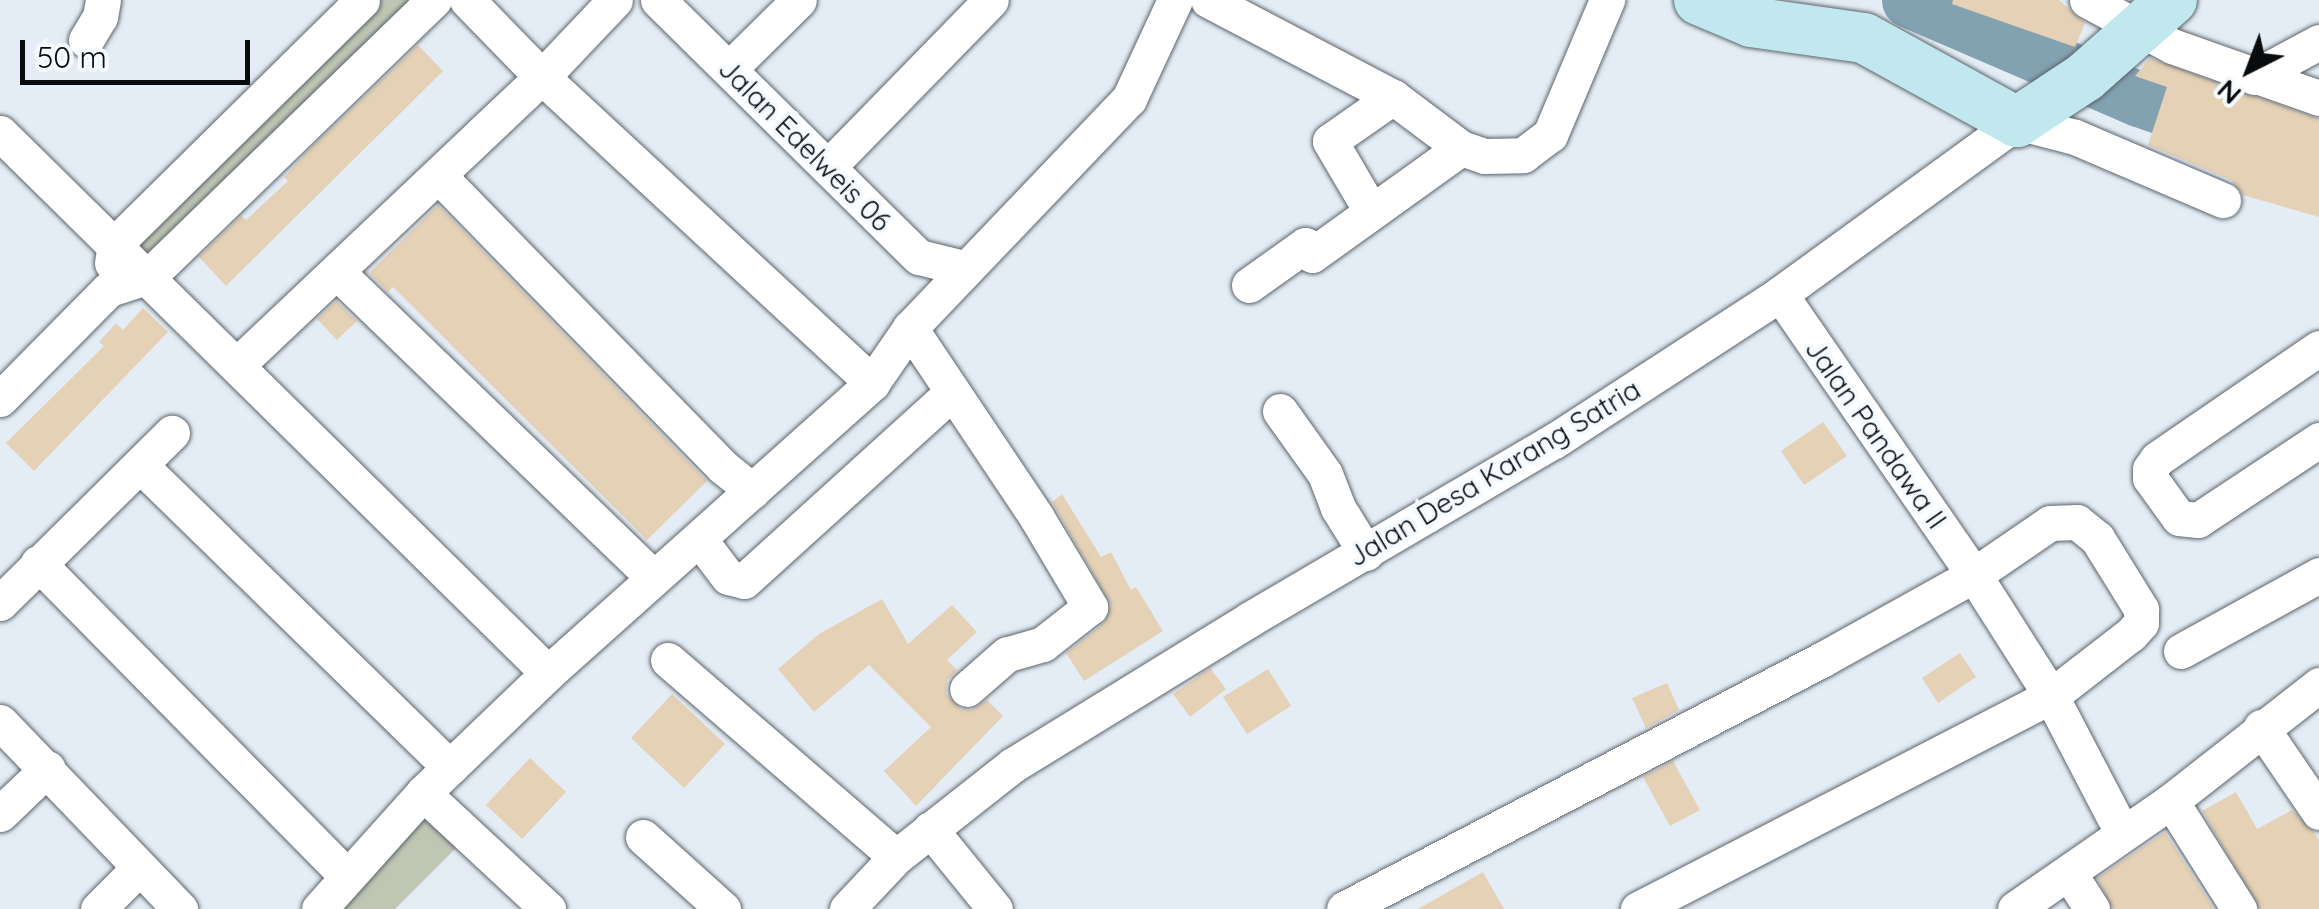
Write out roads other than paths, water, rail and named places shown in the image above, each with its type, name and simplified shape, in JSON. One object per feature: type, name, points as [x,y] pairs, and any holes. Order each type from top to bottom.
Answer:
[{"type":"street","points":[[86,40],[100,17],[103,0]]},
{"type":"street","points":[[109,289],[114,244],[362,0]]},
{"type":"street","points":[[0,399],[109,289],[149,276],[434,0]]},
{"type":"street","points":[[467,0],[542,78],[872,383]]},
{"type":"street","points":[[238,365],[542,78],[615,0]]},
{"type":"street","name":"Jalan Edelweis 06","points":[[658,0],[918,257],[964,268]]},
{"type":"street","points":[[728,70],[798,0]]},
{"type":"street","points":[[828,167],[990,0]]},
{"type":"street","points":[[319,909],[423,793],[548,674],[872,383],[910,328],[964,268],[1130,98],[1175,0]]},
{"type":"street","points":[[1208,0],[1392,97],[1461,148],[1484,156],[1523,155],[1550,135],[1608,0]]},
{"type":"street","points":[[1699,0],[1751,22],[1864,38],[2075,137],[2223,200]]},
{"type":"street","points":[[2087,0],[2147,9],[2172,46],[2319,98]]},
{"type":"street","name":"Jalan Desa Karang Satria","points":[[847,909],[896,857],[1013,764],[1250,618],[1554,441],[1780,294],[2085,77],[2147,9]]},
{"type":"street","points":[[2254,77],[2319,42]]},
{"type":"street","points":[[1371,211],[1330,141],[1392,97]]},
{"type":"street","points":[[0,132],[548,674]]},
{"type":"street","points":[[1248,285],[1306,245],[1312,255],[1461,148]]},
{"type":"street","points":[[438,175],[723,467],[753,490]]},
{"type":"street","points":[[338,273],[652,577]]},
{"type":"street","name":"Jalan Pandawa II","points":[[1780,294],[1974,575],[2051,696],[2114,817]]},
{"type":"street","points":[[910,328],[1058,550],[1090,607],[1043,644],[1008,654],[967,689]]},
{"type":"street","points":[[2319,348],[2171,449],[2150,468],[2150,478],[2179,518],[2198,520],[2319,440]]},
{"type":"street","points":[[700,540],[728,577],[744,581],[950,393]]},
{"type":"street","points":[[1280,411],[1325,474],[1338,508],[1366,553]]},
{"type":"street","points":[[0,603],[172,433]]},
{"type":"street","points":[[140,465],[450,768]]},
{"type":"street","points":[[1344,909],[1823,659],[1974,575],[2061,519],[2077,522],[2097,538],[2140,609],[2141,623],[2051,696],[1658,904]]},
{"type":"street","points":[[38,563],[347,876]]},
{"type":"street","points":[[2181,651],[2319,576]]},
{"type":"street","points":[[668,660],[896,857]]},
{"type":"street","points":[[2015,909],[2171,800],[2319,685]]},
{"type":"street","points":[[0,722],[180,909]]},
{"type":"street","points":[[2261,727],[2319,812]]},
{"type":"street","points":[[0,814],[48,768]]},
{"type":"street","points":[[423,793],[548,909]]},
{"type":"street","points":[[2171,800],[2239,909]]},
{"type":"street","points":[[930,829],[995,909]]},
{"type":"street","points":[[643,837],[723,909]]},
{"type":"street","points":[[98,909],[138,868]]},
{"type":"street","points":[[2069,873],[2092,909]]},
{"type":"waterway","points":[[1909,0],[2139,99],[2319,162]]}]
